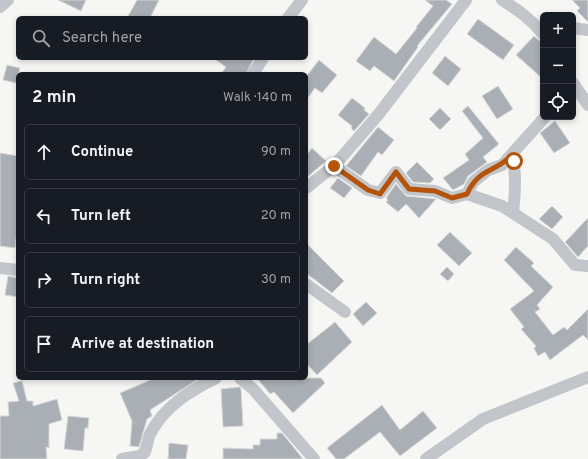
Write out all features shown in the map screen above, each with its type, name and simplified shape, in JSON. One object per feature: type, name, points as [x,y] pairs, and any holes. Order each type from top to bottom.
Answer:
[{"type":"street","points":[[0,7],[8,0]]},
{"type":"street","points":[[290,16],[302,0]]},
{"type":"street","points":[[308,186],[334,166],[378,114],[466,0]]},
{"type":"street","points":[[502,0],[538,23]]},
{"type":"street","points":[[576,28],[588,30]]},
{"type":"street","points":[[254,72],[262,60]]},
{"type":"street","points":[[576,89],[588,105]]},
{"type":"street","points":[[467,194],[473,182],[488,170],[502,165],[541,120]]},
{"type":"street","points":[[511,156],[514,161],[515,194],[513,211]]},
{"type":"street","points":[[334,166],[368,190],[380,194],[396,172],[409,189],[435,191],[452,198],[467,194],[483,198],[513,211],[553,239],[575,265],[588,266]]},
{"type":"street","points":[[0,268],[16,270]]},
{"type":"street","points":[[308,285],[345,312]]},
{"type":"street","points":[[426,459],[483,419],[588,377]]},
{"type":"street","points":[[122,459],[140,456],[146,452],[150,435],[171,406],[196,388],[212,380]]},
{"type":"street","points":[[242,380],[254,390],[314,459]]},
{"type":"building","points":[[58,0],[86,0],[81,11]]},
{"type":"building","points":[[137,0],[159,0],[151,16],[128,16]]},
{"type":"building","points":[[425,0],[446,0],[452,4],[417,46],[418,47],[394,81],[374,66],[370,71],[356,61],[374,37],[396,54],[433,6]]},
{"type":"building","points":[[572,0],[588,0],[588,22],[577,11],[580,8]]},
{"type":"building","points":[[478,19],[514,45],[503,60],[467,34]]},
{"type":"building","points":[[534,36],[540,41],[540,76],[516,55]]},
{"type":"building","points":[[445,56],[461,69],[448,86],[432,73]]},
{"type":"building","points":[[216,60],[253,60],[247,72],[222,72],[226,67]]},
{"type":"building","points":[[319,60],[337,75],[322,93],[315,88],[308,97],[308,74]]},
{"type":"building","points":[[7,65],[20,68],[19,72],[16,72],[16,83],[3,80]]},
{"type":"building","points":[[498,86],[513,109],[497,119],[482,96]]},
{"type":"building","points":[[352,98],[365,108],[364,110],[369,114],[354,131],[351,128],[352,126],[338,115]]},
{"type":"building","points":[[468,106],[499,144],[483,157],[487,162],[468,176],[464,184],[453,190],[443,178],[469,160],[465,154],[483,138],[462,111]]},
{"type":"building","points":[[440,108],[451,119],[440,130],[429,119]]},
{"type":"building","points":[[555,121],[570,143],[554,153],[540,133]]},
{"type":"building","points":[[378,127],[394,140],[382,155],[378,152],[361,176],[346,166]]},
{"type":"building","points":[[312,148],[326,161],[308,176],[308,153]]},
{"type":"building","points":[[0,153],[16,156],[16,239],[15,248],[0,246]]},
{"type":"building","points":[[417,162],[434,179],[430,183],[413,182],[406,173]]},
{"type":"building","points":[[338,178],[352,188],[344,198],[330,188]]},
{"type":"building","points":[[396,184],[406,196],[436,199],[419,218],[406,204],[398,212],[386,202],[388,200],[386,198]]},
{"type":"building","points":[[552,206],[563,217],[552,229],[539,219]]},
{"type":"building","points":[[588,218],[588,246],[578,257],[565,242]]},
{"type":"building","points":[[450,232],[472,253],[459,266],[437,245]]},
{"type":"building","points":[[308,245],[344,281],[332,293],[308,275]]},
{"type":"building","points":[[516,247],[534,263],[531,266],[553,287],[537,305],[540,309],[535,312],[553,335],[564,327],[567,330],[588,309],[588,340],[583,335],[550,360],[545,352],[538,356],[534,348],[536,346],[521,329],[524,327],[510,309],[534,291],[504,260]]},
{"type":"building","points":[[447,267],[454,274],[448,281],[440,274]]},
{"type":"building","points":[[8,276],[16,278],[16,297],[5,295]]},
{"type":"building","points":[[366,302],[377,313],[363,326],[353,314]]},
{"type":"building","points":[[335,322],[352,342],[317,375],[308,365],[308,343]]},
{"type":"building","points":[[308,378],[321,378],[325,383],[293,413],[274,392],[270,394],[259,380],[308,380]]},
{"type":"building","points":[[150,380],[197,380],[150,410],[152,416],[147,419],[139,447],[130,446],[132,421],[120,393]]},
{"type":"building","points":[[22,381],[27,401],[33,401],[33,406],[57,399],[62,420],[49,424],[49,448],[46,447],[47,459],[0,459],[0,416],[9,416],[8,402],[19,401],[13,383]]},
{"type":"building","points":[[240,387],[243,426],[223,427],[221,389]]},
{"type":"building","points":[[382,405],[400,430],[423,411],[437,428],[400,456],[380,432],[344,459],[336,459],[327,448]]},
{"type":"building","points":[[68,416],[89,418],[88,428],[85,428],[83,451],[64,449]]},
{"type":"building","points":[[277,433],[282,433],[303,459],[223,459],[223,448],[253,449],[253,445],[260,445],[260,439],[277,439]]},
{"type":"building","points":[[169,443],[188,445],[186,459],[168,459]]},
{"type":"route","points":[[334,166],[368,190],[380,194],[396,172],[409,189],[435,191],[452,198],[467,194],[473,182],[488,170],[502,165],[511,156],[514,161]]}]
